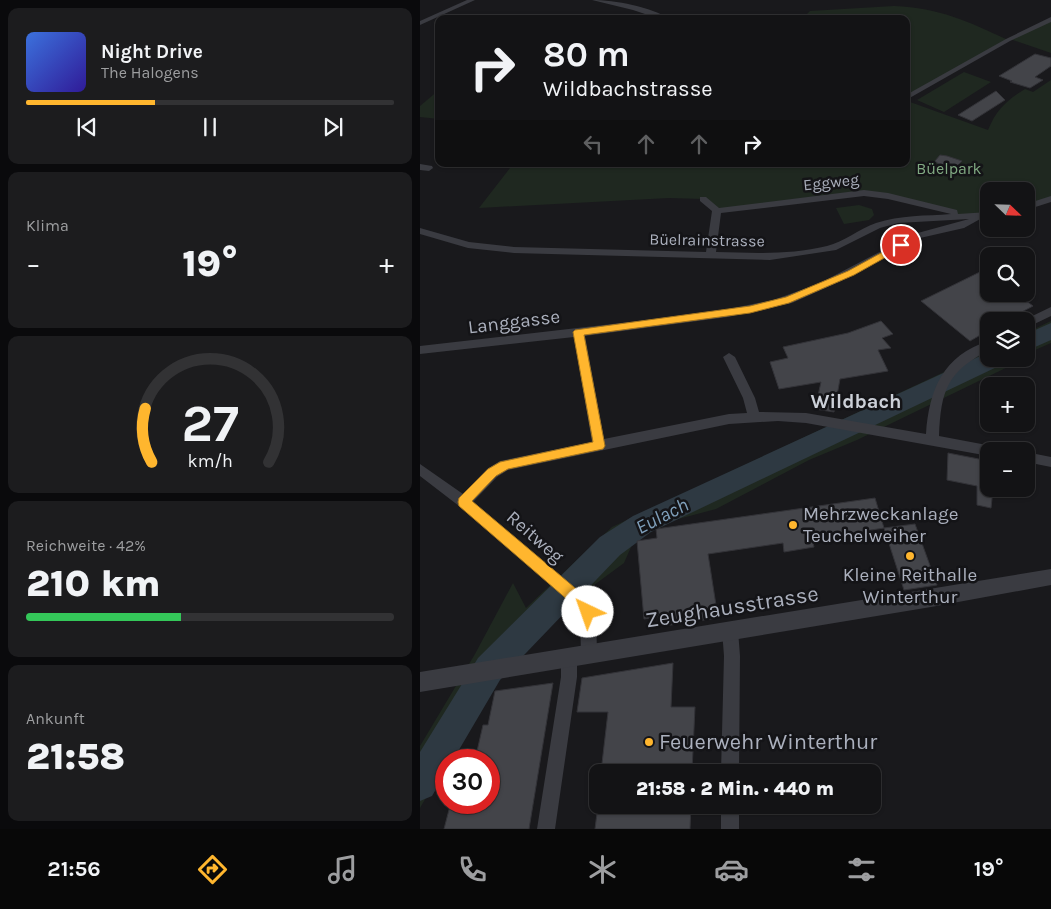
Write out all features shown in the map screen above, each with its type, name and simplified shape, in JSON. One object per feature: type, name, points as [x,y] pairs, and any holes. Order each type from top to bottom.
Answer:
[{"type":"street","points":[[438,15],[472,0]]},
{"type":"street","points":[[595,0],[654,15]]},
{"type":"street","points":[[615,4],[623,0]]},
{"type":"street","points":[[420,23],[435,16]]},
{"type":"street","points":[[910,96],[1008,40],[1051,19]]},
{"type":"street","name":"Eggweg","points":[[717,211],[864,193],[888,196],[954,212],[963,217]]},
{"type":"street","points":[[703,199],[710,203],[717,211],[711,255]]},
{"type":"street","points":[[1035,203],[1051,199]]},
{"type":"street","name":"Büelrainstrasse","points":[[420,231],[468,245],[490,248],[770,257],[812,252],[846,243],[877,226],[897,220],[980,215]]},
{"type":"street","name":"Langgasse","points":[[420,350],[750,310],[789,299],[851,273],[918,235],[938,228],[969,224],[980,218]]},
{"type":"street","points":[[1035,319],[1051,311]]},
{"type":"street","points":[[578,332],[599,446]]},
{"type":"street","points":[[932,440],[938,396],[943,381],[951,369],[980,350]]},
{"type":"street","points":[[729,356],[749,398],[754,416]]},
{"type":"street","points":[[464,502],[492,473],[505,465],[729,419],[754,416],[787,416],[980,449]]},
{"type":"street","points":[[1035,459],[1051,462]]},
{"type":"street","name":"Reitweg","points":[[420,469],[464,502],[582,603],[588,612],[589,654]]},
{"type":"street","name":"Zeughausstrasse","points":[[420,682],[730,630],[948,598],[1051,578]]},
{"type":"street","points":[[730,630],[732,656],[730,764]]},
{"type":"street","points":[[546,829],[569,677],[570,658]]},
{"type":"street","points":[[730,814],[730,829]]},
{"type":"green space","name":"Büelpark","points":[[894,6],[910,7],[925,9],[966,21],[1008,40],[910,97],[910,15],[806,15],[810,11]]},
{"type":"green space","points":[[1051,19],[1051,53],[1010,39]]},
{"type":"green space","points":[[964,72],[991,82],[944,112],[917,100]]},
{"type":"green space","name":"Büelpark","points":[[1051,80],[1051,199],[1035,204],[1035,182],[980,182],[980,216],[963,217],[878,194],[717,211],[703,199],[669,198],[479,208],[511,167],[910,167],[910,102],[988,130],[998,111],[1013,97],[1025,89],[1033,92]]},
{"type":"green space","points":[[435,93],[435,119],[420,117],[420,106]]},
{"type":"green space","points":[[859,205],[872,209],[874,215],[869,220],[844,224],[836,208]]},
{"type":"green space","points":[[1051,321],[1051,343],[1035,350],[1035,329]]},
{"type":"green space","points":[[980,355],[980,367],[1008,367],[987,377],[980,377],[980,380],[857,440],[809,460],[716,509],[652,526],[635,538],[624,563],[586,591],[573,596],[500,670],[454,749],[435,749],[435,782],[420,808],[420,746],[475,654],[513,583],[526,608],[612,527]]},
{"type":"building","points":[[1035,54],[1051,58],[1051,66],[1035,77],[1043,80],[1030,88],[1010,82],[1012,81],[999,76]]},
{"type":"building","points":[[996,91],[1005,100],[972,121],[958,115]]},
{"type":"building","points":[[940,155],[962,161],[954,169],[942,167],[935,161]]},
{"type":"building","points":[[980,272],[980,302],[1028,302],[1033,306],[1022,312],[980,312],[980,335],[970,341],[921,301]]},
{"type":"building","points":[[881,321],[893,334],[882,338],[891,348],[878,350],[888,371],[840,379],[834,412],[815,409],[821,382],[779,389],[770,362],[788,358],[783,347],[848,333]]},
{"type":"building","points":[[948,453],[980,459],[980,497],[992,497],[991,508],[977,505],[977,486],[947,480]]},
{"type":"building","points":[[875,498],[884,528],[812,539],[814,547],[784,552],[783,543],[708,554],[718,618],[664,626],[663,616],[644,619],[637,541],[657,538],[656,529]]},
{"type":"building","name":"Kleine Reithalle Winterthur","points":[[915,524],[937,585],[904,590],[884,528]]},
{"type":"building","name":"Feuerwehr Winterthur","points":[[673,663],[671,707],[695,707],[692,764],[602,764],[608,712],[577,712],[582,678]]},
{"type":"building","points":[[553,683],[529,829],[444,829],[448,814],[500,814],[500,749],[478,749],[483,725],[488,725],[495,691]]},
{"type":"building","name":"Feuerwehr Winterthur","points":[[597,814],[691,814],[690,829],[595,829]]},
{"type":"waterway","name":"Eulach","points":[[1035,339],[1051,331]]},
{"type":"waterway","name":"Eulach","points":[[420,784],[489,669],[610,546],[642,524],[980,365]]},
{"type":"place","name":"Mehrzweckanlage Teuchelweiher","points":[[793,525]]},
{"type":"place","name":"Kleine Reithalle Winterthur","points":[[910,556]]},
{"type":"place","name":"Feuerwehr Winterthur","points":[[649,742]]},
{"type":"district","name":"Wildbach","points":[[856,401]]},
{"type":"route","points":[[588,612],[582,603],[464,502],[485,479],[505,465],[599,446],[578,332],[750,310],[789,299],[851,273],[901,245]]}]
